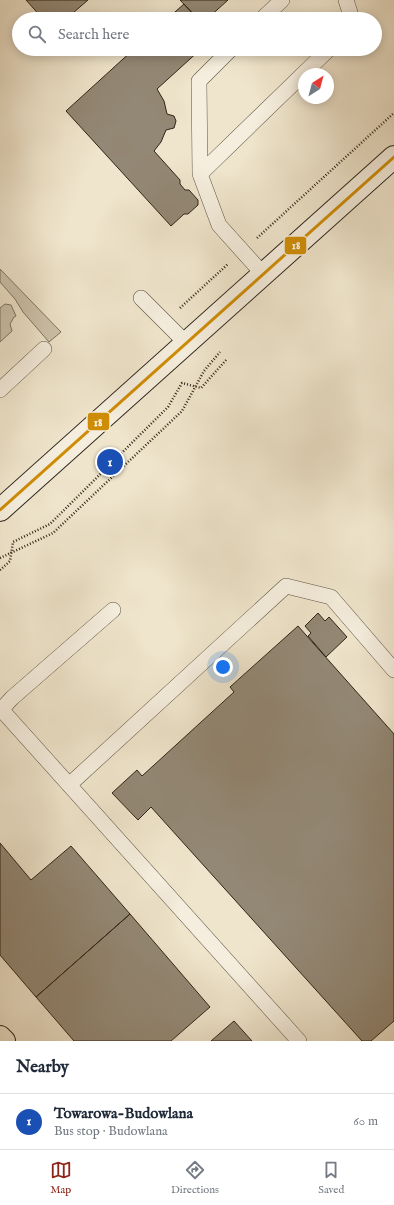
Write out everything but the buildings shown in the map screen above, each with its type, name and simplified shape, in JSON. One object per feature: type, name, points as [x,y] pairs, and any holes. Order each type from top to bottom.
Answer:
[{"type":"main road","points":[[0,1036],[4,1041]]},
{"type":"street","points":[[0,510],[394,157]]},
{"type":"lane","points":[[269,12],[282,0]]},
{"type":"lane","points":[[346,0],[350,12]]},
{"type":"lane","points":[[224,56],[199,81],[200,174],[219,225],[263,274]]},
{"type":"lane","points":[[200,174],[322,56]]},
{"type":"lane","points":[[141,298],[186,343]]},
{"type":"lane","points":[[0,390],[44,349]]},
{"type":"lane","points":[[69,785],[286,586],[331,597],[394,670]]},
{"type":"lane","points":[[113,610],[1,709],[300,1041]]},
{"type":"path","points":[[165,322],[394,113]]},
{"type":"path","points":[[0,558],[53,532],[182,411],[204,371],[220,352]]},
{"type":"path","points":[[0,570],[10,562],[13,542],[50,524],[168,407],[182,383],[201,388],[227,359]]},
{"type":"shaded area","points":[[0,269],[61,332],[49,342],[0,282]]},
{"type":"shaded area","points":[[5,304],[11,305],[16,316],[10,324],[12,331],[0,342],[0,308]]},
{"type":"transit line","name":"18","points":[[0,510],[394,157]]},
{"type":"place","name":"Towarowa-Budowlana","points":[[110,462]]}]
